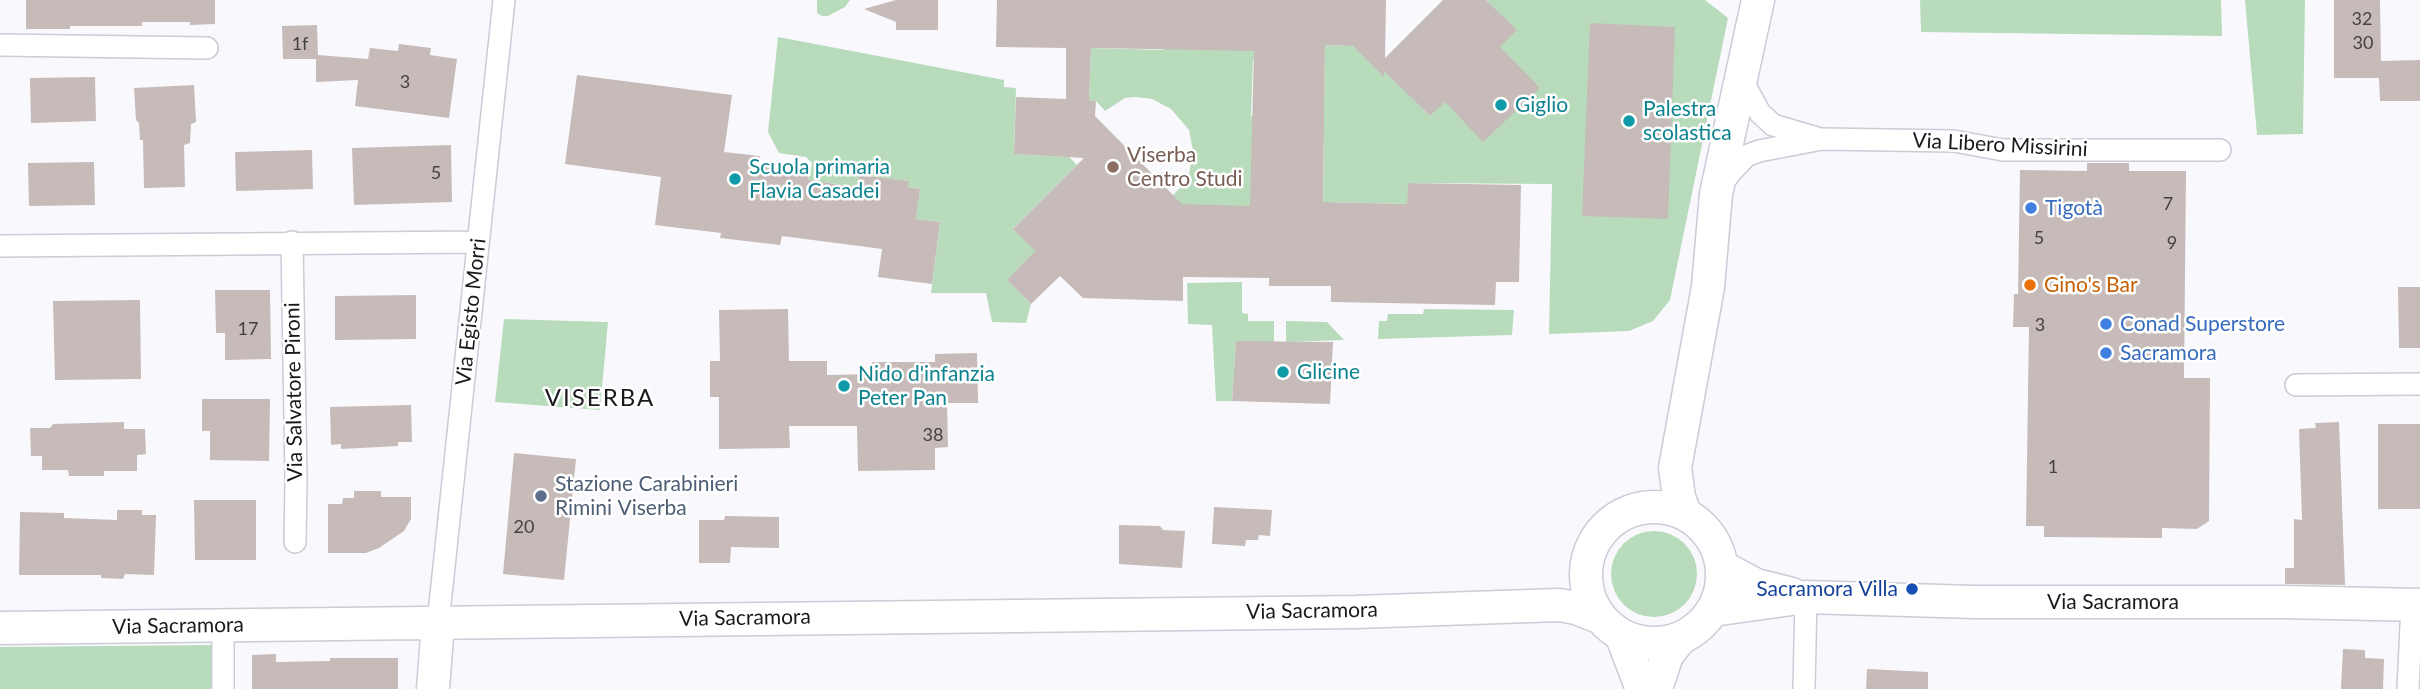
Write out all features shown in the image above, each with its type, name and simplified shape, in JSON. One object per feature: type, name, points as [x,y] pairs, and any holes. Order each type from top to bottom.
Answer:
[{"type":"street","name":"Via Egisto Morri","points":[[438,623],[504,0]]},
{"type":"street","points":[[1685,514],[1679,497],[1675,468],[1704,311],[1716,194],[1758,0]]},
{"type":"street","points":[[0,44],[207,48]]},
{"type":"street","name":"Via Libero Missirini","points":[[1742,80],[1760,113],[1773,125],[1822,139]]},
{"type":"street","name":"Via Libero Missirini","points":[[1716,194],[1746,156],[1776,147],[1822,139],[1954,141],[2003,149],[2220,150]]},
{"type":"street","name":"Via Salvatore Pironi","points":[[292,242],[295,542]]},
{"type":"street","points":[[0,246],[478,242]]},
{"type":"street","points":[[1631,510],[1657,468],[1686,332],[1697,288],[1710,252]]},
{"type":"street","points":[[2296,385],[2420,384]]},
{"type":"street","points":[[1649,506],[1668,508],[1685,514],[1703,527],[1716,546],[1722,568],[1721,590],[1713,610],[1699,628],[1680,639],[1651,644],[1622,637],[1599,617],[1589,600],[1585,581],[1586,562],[1593,543],[1605,526],[1631,510],[1649,506]]},
{"type":"street","name":"Via Sacramora","points":[[1490,607],[1528,597],[1552,587],[1586,562]]},
{"type":"street","name":"Via Sacramora","points":[[1722,568],[1756,585],[1806,597]]},
{"type":"street","points":[[1804,689],[1806,597]]},
{"type":"street","name":"Via Sacramora","points":[[1713,610],[1806,597],[1974,602],[2416,604]]},
{"type":"street","points":[[2408,689],[2416,604]]},
{"type":"street","name":"Via Sacramora","points":[[0,628],[1354,612],[1559,605],[1599,617]]},
{"type":"street","points":[[433,689],[438,623]]},
{"type":"street","points":[[223,625],[223,689]]},
{"type":"street","points":[[1622,637],[1642,689]]},
{"type":"street","points":[[1656,689],[1667,655],[1680,639]]},
{"type":"green space","points":[[817,0],[850,0],[845,7],[828,16],[822,16],[817,13]]},
{"type":"green space","points":[[1486,0],[1705,0],[1728,18],[1670,300],[1653,321],[1629,331],[1549,334],[1552,184],[1409,183],[1407,204],[1332,202],[1323,213],[1324,140],[1309,139],[1324,117],[1325,45],[1353,46],[1379,65],[1430,116],[1516,30]]},
{"type":"green space","points":[[1920,0],[2221,0],[2222,36],[1921,32]]},
{"type":"green space","points":[[2245,0],[2305,0],[2303,134],[2257,135]]},
{"type":"green space","points":[[778,37],[1004,80],[1004,87],[1016,88],[1014,154],[1069,157],[1077,165],[1013,229],[1036,251],[1007,280],[1031,304],[1026,323],[992,322],[986,293],[931,293],[940,222],[916,219],[920,189],[908,187],[908,181],[859,175],[857,187],[808,180],[812,163],[806,157],[779,153],[768,132]]},
{"type":"green space","points":[[1165,42],[1260,42],[1260,60],[1253,60],[1251,116],[1259,117],[1257,215],[1181,204],[1173,195],[1188,180],[1193,151],[1189,130],[1171,109],[1152,99],[1136,97],[1125,98],[1105,111],[1096,101],[1089,100],[1091,48],[1164,50]]},
{"type":"green space","points":[[1242,282],[1242,313],[1248,314],[1248,321],[1274,321],[1274,342],[1236,342],[1232,401],[1216,401],[1212,325],[1188,324],[1187,283]]},
{"type":"green space","points":[[1424,309],[1514,310],[1512,335],[1378,339],[1379,321],[1387,321],[1388,314],[1423,314]]},
{"type":"green space","points":[[504,319],[608,322],[600,410],[495,402]]},
{"type":"green space","points":[[1286,321],[1327,322],[1344,340],[1286,342]]},
{"type":"green space","points":[[1654,531],[1670,535],[1684,544],[1693,558],[1697,574],[1693,590],[1684,604],[1670,613],[1654,617],[1638,613],[1624,604],[1615,590],[1611,574],[1615,558],[1624,544],[1638,535]]},
{"type":"green space","points":[[211,645],[212,689],[0,689],[0,647]]},
{"type":"building","points":[[26,0],[215,0],[215,24],[142,22],[142,26],[26,29]]},
{"type":"building","points":[[896,0],[938,0],[938,30],[896,30],[896,22],[864,9]]},
{"type":"building","points":[[997,0],[1386,0],[1385,58],[1443,0],[1486,0],[1517,30],[1500,47],[1540,88],[1483,142],[1445,102],[1430,116],[1384,71],[1384,77],[1353,46],[1325,45],[1323,202],[1407,204],[1408,183],[1521,185],[1519,282],[1496,282],[1495,305],[1331,302],[1331,286],[1269,286],[1269,278],[1183,277],[1183,301],[1083,298],[1060,276],[1031,304],[1007,280],[1035,251],[1013,229],[1084,158],[1014,154],[1016,97],[1066,99],[1066,48],[996,47]],"holes":[[[1091,48],[1254,51],[1250,206],[1182,204],[1095,116],[1096,101],[1089,100]]]},
{"type":"building","points":[[2334,0],[2380,0],[2381,61],[2420,60],[2420,101],[2380,101],[2379,78],[2334,78]]},
{"type":"building","name":"Palestra scolastica","points":[[1590,23],[1675,27],[1668,219],[1582,216]]},
{"type":"building","points":[[317,25],[318,55],[368,59],[370,48],[398,51],[399,44],[431,48],[430,55],[457,59],[449,118],[355,106],[358,80],[316,82],[316,59],[283,59],[282,26]]},
{"type":"building","name":"Scuola primaria Flavia Casadei","points":[[577,75],[732,95],[724,152],[760,156],[759,166],[809,172],[808,180],[857,187],[859,175],[909,181],[908,187],[920,189],[916,219],[940,222],[932,284],[878,277],[882,249],[782,236],[780,245],[720,238],[721,233],[655,225],[661,177],[565,164]]},
{"type":"building","points":[[95,77],[96,121],[31,123],[30,78]]},
{"type":"building","points":[[194,85],[196,122],[191,124],[190,143],[184,145],[185,187],[144,188],[143,140],[140,140],[139,123],[136,120],[134,88]]},
{"type":"building","points":[[451,145],[452,202],[354,205],[352,148]]},
{"type":"building","points":[[312,150],[313,189],[236,191],[235,152]]},
{"type":"building","points":[[94,162],[95,205],[29,206],[28,163]]},
{"type":"building","name":"Sacramora","points":[[2087,163],[2129,163],[2129,171],[2186,171],[2184,378],[2210,378],[2209,521],[2197,529],[2162,528],[2162,538],[2044,537],[2044,526],[2026,526],[2029,327],[2013,327],[2014,294],[2018,294],[2020,170],[2087,171]]},
{"type":"building","points":[[2398,287],[2420,287],[2420,348],[2399,348]]},
{"type":"building","points":[[215,290],[270,290],[271,359],[225,360],[225,333],[216,333]]},
{"type":"building","points":[[416,295],[416,339],[335,340],[335,296]]},
{"type":"building","points":[[140,300],[141,379],[55,380],[53,301]]},
{"type":"building","name":"Nido d'infanzia Peter Pan","points":[[788,309],[789,361],[827,361],[827,375],[872,374],[872,362],[935,362],[935,354],[977,353],[978,403],[947,403],[948,447],[935,448],[935,470],[858,471],[857,426],[789,426],[790,448],[719,449],[719,397],[710,397],[710,361],[720,361],[719,310]]},
{"type":"building","name":"Glicine","points":[[1236,341],[1333,342],[1330,404],[1232,401]]},
{"type":"building","points":[[202,399],[270,399],[269,461],[210,460],[210,431],[202,431]]},
{"type":"building","points":[[411,405],[412,442],[398,442],[398,446],[341,449],[341,444],[331,445],[330,407]]},
{"type":"building","points":[[124,422],[124,429],[145,429],[146,454],[137,455],[137,471],[104,471],[104,476],[69,476],[68,470],[42,470],[42,456],[31,456],[30,428],[50,428],[53,424]]},
{"type":"building","points":[[2339,422],[2345,585],[2285,584],[2285,568],[2294,568],[2294,519],[2302,520],[2299,429],[2316,428],[2315,423]]},
{"type":"building","points":[[2378,424],[2420,424],[2420,509],[2378,509]]},
{"type":"building","name":"Stazione Carabinieri Rimini Viserba","points":[[514,453],[576,459],[564,580],[503,574]]},
{"type":"building","points":[[354,491],[381,491],[381,497],[411,497],[411,519],[404,531],[379,548],[366,553],[328,553],[328,504],[342,504],[343,498],[354,498]]},
{"type":"building","points":[[194,500],[256,500],[256,560],[195,560]]},
{"type":"building","points":[[1214,507],[1272,510],[1270,536],[1259,535],[1258,540],[1246,540],[1245,546],[1212,544]]},
{"type":"building","points":[[117,510],[142,510],[142,515],[156,515],[154,575],[125,574],[123,579],[101,578],[101,575],[19,575],[20,512],[64,513],[64,518],[117,520]]},
{"type":"building","points":[[725,516],[779,517],[779,548],[731,547],[730,563],[699,563],[699,520],[724,520]]},
{"type":"building","points":[[1119,525],[1160,526],[1163,530],[1185,531],[1182,568],[1119,564]]},
{"type":"building","points":[[2343,649],[2365,650],[2365,658],[2384,659],[2383,689],[2341,689]]},
{"type":"building","points":[[276,654],[276,662],[330,661],[330,658],[398,658],[398,689],[252,689],[252,655]]},
{"type":"building","points":[[1867,669],[1928,672],[1928,689],[1866,689]]},
{"type":"place","name":"Giglio","points":[[1501,105]]},
{"type":"place","name":"Palestra scolastica","points":[[1629,121]]},
{"type":"place","name":"Viserba Centro Studi","points":[[1113,167]]},
{"type":"place","name":"Scuola primaria Flavia Casadei","points":[[735,179]]},
{"type":"place","name":"Tigotà","points":[[2031,208]]},
{"type":"place","name":"Gino's Bar","points":[[2030,285]]},
{"type":"place","name":"Conad Superstore","points":[[2106,324]]},
{"type":"place","name":"Sacramora","points":[[2106,353]]},
{"type":"place","name":"Glicine","points":[[1283,372]]},
{"type":"place","name":"Nido d'infanzia Peter Pan","points":[[844,386]]},
{"type":"place","name":"Stazione Carabinieri Rimini Viserba","points":[[541,496]]},
{"type":"place","name":"Sacramora Villa","points":[[1912,589]]},
{"type":"district","name":"VISERBA","points":[[600,398]]}]
